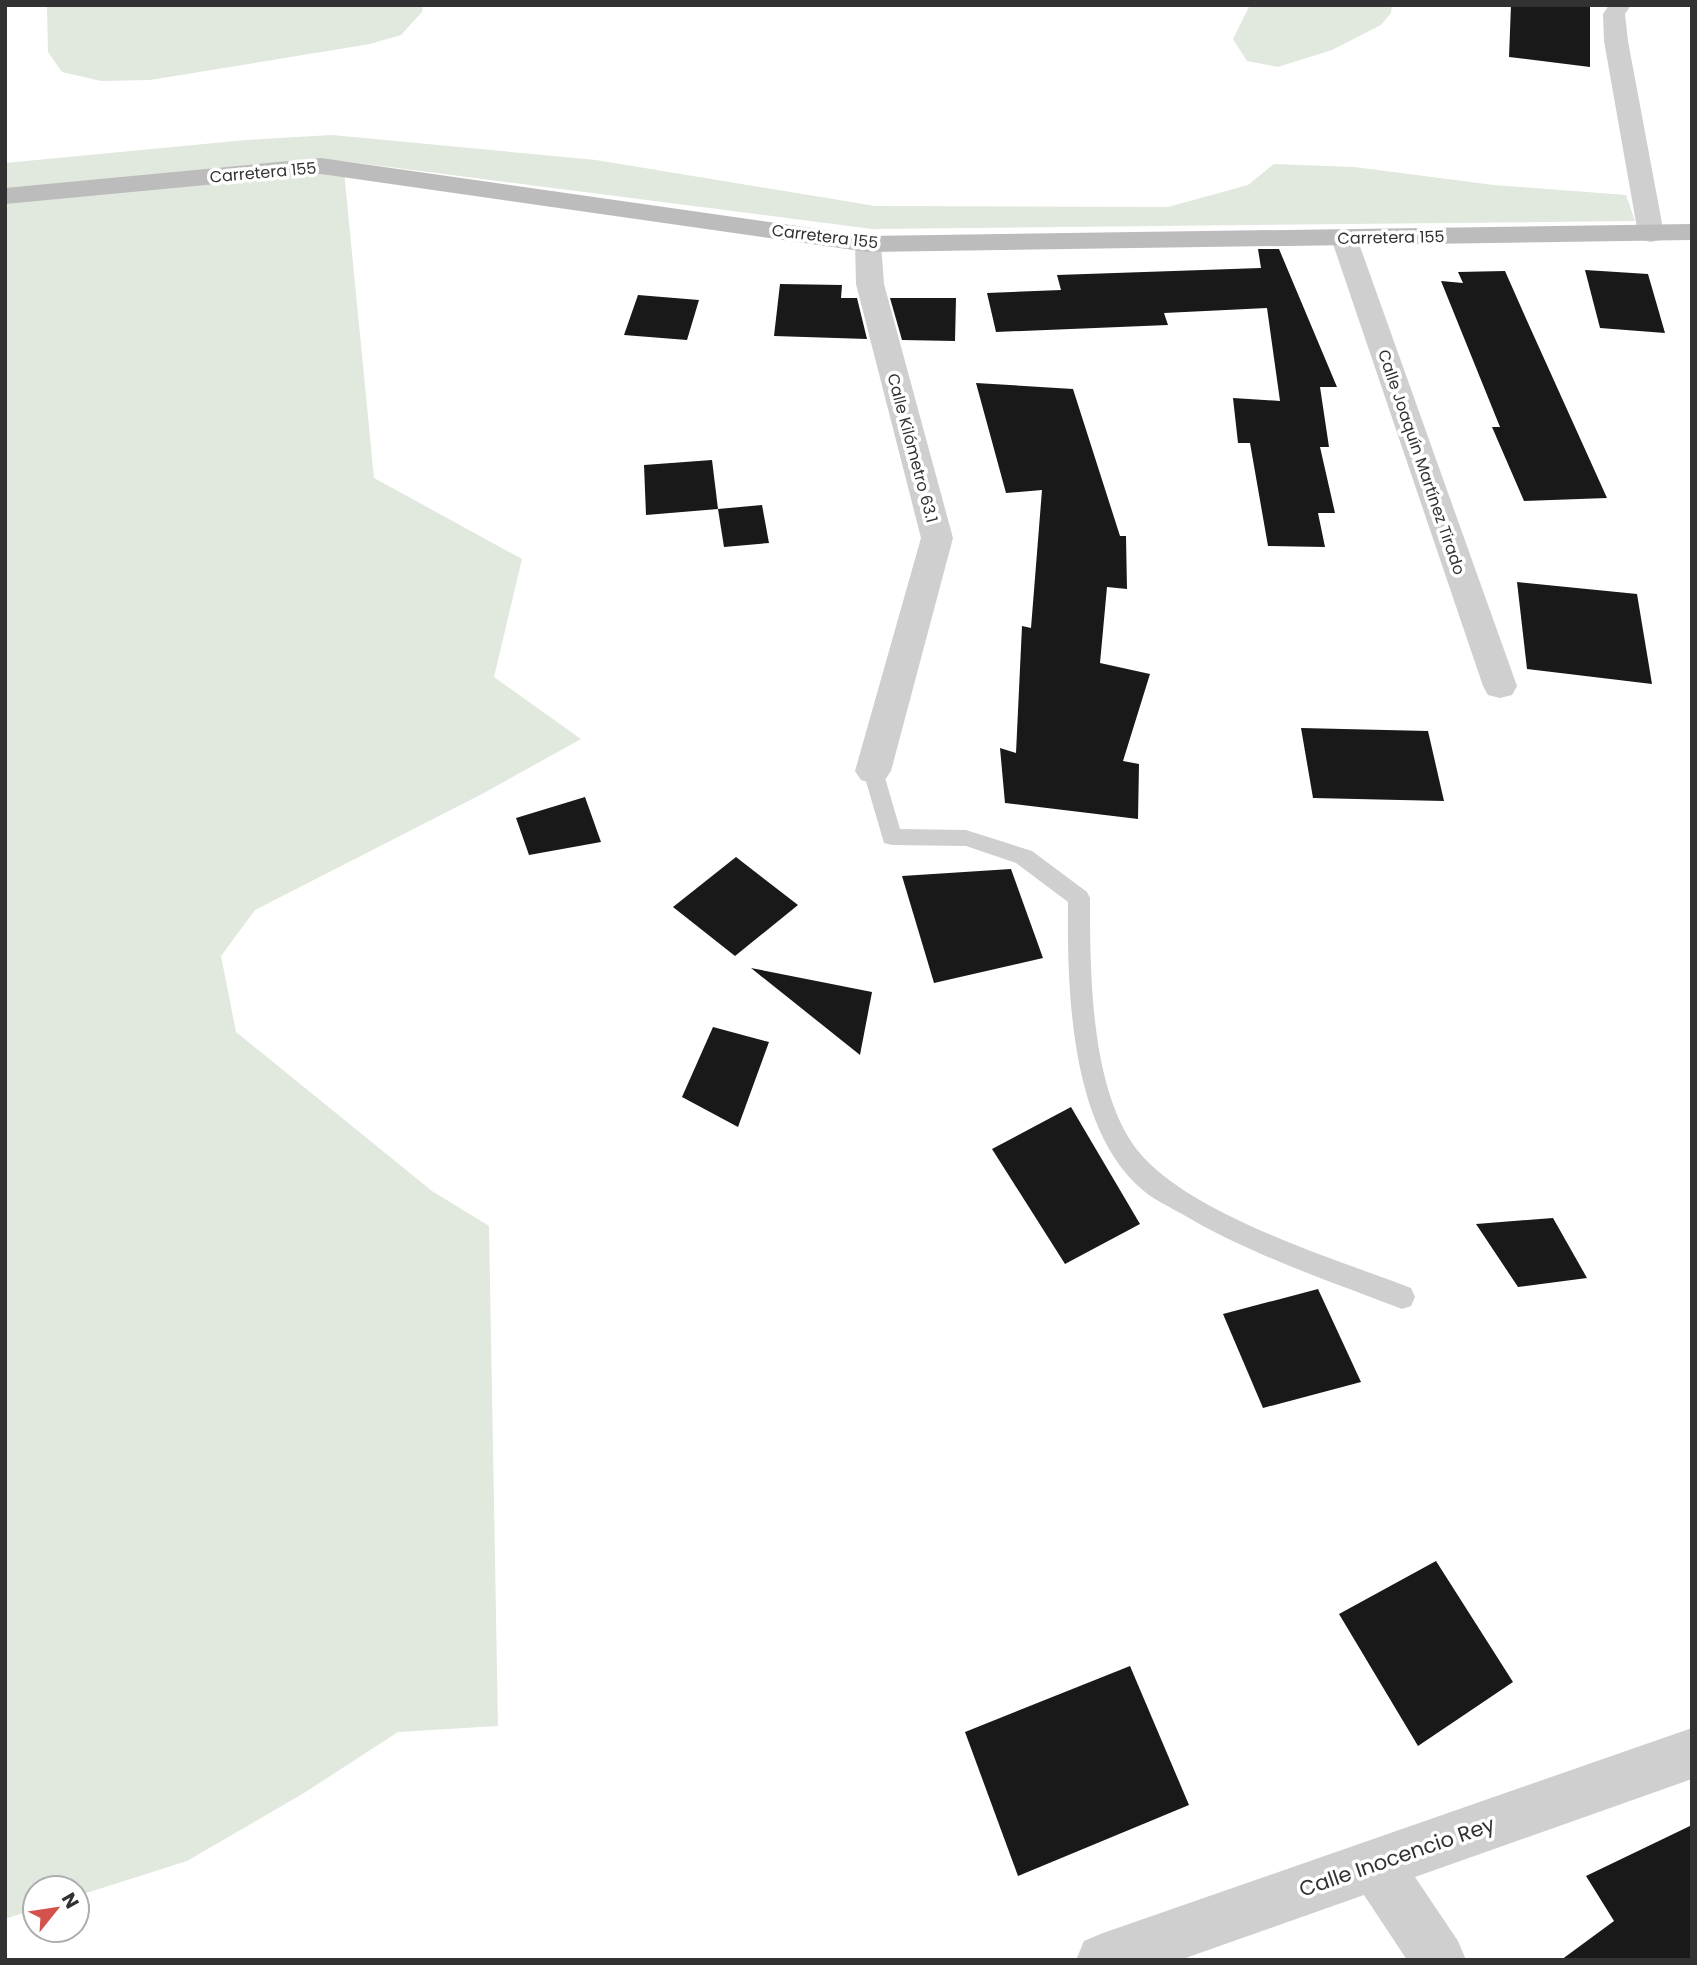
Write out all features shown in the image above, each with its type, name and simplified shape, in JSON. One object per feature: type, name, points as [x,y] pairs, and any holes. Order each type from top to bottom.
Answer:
[{"type":"street","points":[[1620,5],[1614,14],[1616,41],[1651,234]]},
{"type":"street","name":"Carretera 155","points":[[5,196],[321,166],[868,244],[1692,232]]},
{"type":"street","name":"Calle Joaquín Martínez Tirado","points":[[1344,238],[1500,686]]},
{"type":"street","name":"Calle Kilómetro 63.1","points":[[868,244],[870,284],[937,538],[873,771]]},
{"type":"street","name":"Calle Inocencio Rey","points":[[1103,1960],[1692,1753]]},
{"type":"street","points":[[1375,1865],[1439,1960]]},
{"type":"lane","points":[[873,771],[892,837],[965,838],[1024,857],[1079,898],[1079,941],[1093,1078],[1119,1143],[1152,1182],[1218,1223],[1402,1297]]},
{"type":"shaded area","points":[[47,5],[423,5],[422,12],[401,35],[370,44],[150,80],[101,81],[62,72],[48,52]]},
{"type":"shaded area","points":[[1250,5],[1392,5],[1391,13],[1381,25],[1332,50],[1278,67],[1247,61],[1233,39]]},
{"type":"shaded area","points":[[332,135],[596,160],[875,206],[1168,207],[1248,185],[1274,164],[1354,167],[1494,185],[1626,195],[1635,221],[872,229],[343,161],[374,478],[522,559],[494,677],[581,739],[482,794],[255,910],[221,956],[236,1032],[432,1191],[489,1226],[498,1726],[398,1732],[304,1793],[187,1861],[91,1892],[91,1874],[21,1874],[21,1914],[5,1919],[5,163],[246,140]]},
{"type":"building","points":[[1511,5],[1590,5],[1590,67],[1509,57]]},
{"type":"building","points":[[1258,249],[1279,249],[1337,387],[1320,387],[1329,447],[1320,447],[1335,513],[1318,513],[1325,547],[1268,546],[1250,443],[1238,443],[1233,398],[1280,401],[1267,308],[1164,313],[1168,325],[996,332],[987,293],[1061,290],[1057,275],[1261,268]]},
{"type":"building","points":[[1585,270],[1648,274],[1665,333],[1600,328]]},
{"type":"building","points":[[1505,271],[1607,498],[1524,501],[1492,427],[1500,427],[1441,281],[1463,283],[1458,272]]},
{"type":"building","points":[[780,284],[842,285],[841,298],[857,298],[867,339],[774,336]]},
{"type":"building","points":[[638,295],[699,300],[687,340],[624,335]]},
{"type":"building","points":[[890,298],[956,298],[955,341],[902,340]]},
{"type":"building","points":[[976,383],[1073,389],[1120,536],[1126,536],[1127,589],[1107,587],[1100,663],[1150,674],[1123,761],[1139,764],[1138,819],[1005,803],[1000,748],[1016,753],[1022,626],[1031,628],[1042,490],[1006,493]]},
{"type":"building","points":[[712,460],[718,509],[646,515],[644,465]]},
{"type":"building","points":[[762,505],[769,543],[724,547],[718,509]]},
{"type":"building","points":[[1517,582],[1637,594],[1652,684],[1527,669]]},
{"type":"building","points":[[1301,728],[1428,731],[1444,801],[1313,798]]},
{"type":"building","points":[[585,797],[601,842],[529,855],[516,818]]},
{"type":"building","points":[[736,857],[798,905],[735,956],[673,907]]},
{"type":"building","points":[[1011,869],[1043,958],[934,983],[902,876]]},
{"type":"building","points":[[751,968],[872,992],[860,1055]]},
{"type":"building","points":[[713,1027],[769,1042],[738,1127],[682,1097]]},
{"type":"building","points":[[1071,1107],[1140,1224],[1065,1264],[992,1149]]},
{"type":"building","points":[[1553,1218],[1587,1278],[1518,1287],[1476,1224]]},
{"type":"building","points":[[1318,1289],[1361,1382],[1263,1408],[1223,1314]]},
{"type":"building","points":[[1436,1561],[1513,1682],[1418,1746],[1339,1614]]},
{"type":"building","points":[[1130,1666],[1189,1805],[1018,1876],[965,1732]]},
{"type":"building","points":[[1692,1825],[1692,1960],[1561,1960],[1614,1921],[1586,1876]]}]
